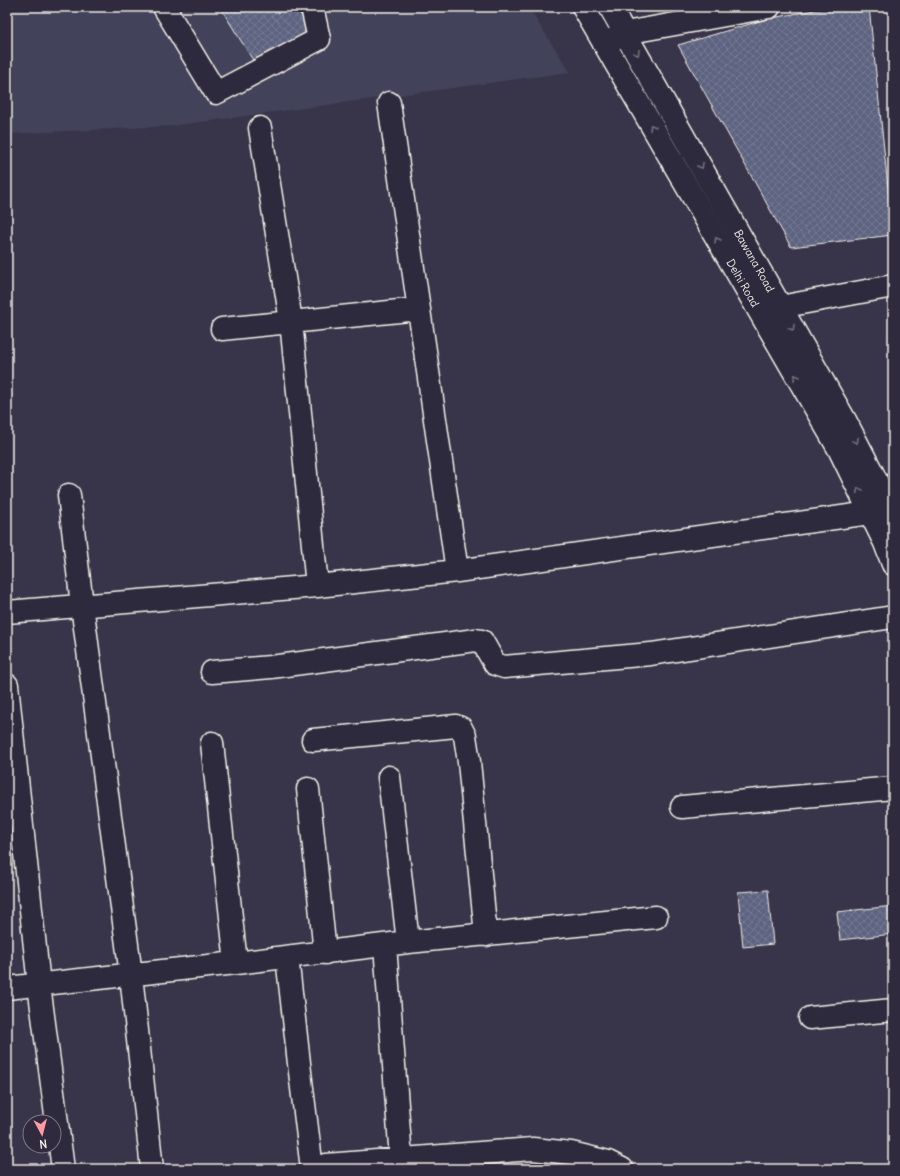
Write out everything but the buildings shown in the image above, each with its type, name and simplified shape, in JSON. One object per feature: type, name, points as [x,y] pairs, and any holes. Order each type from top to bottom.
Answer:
[{"type":"street","points":[[164,7],[216,93],[320,39],[312,7]]},
{"type":"street","name":"Delhi Road","points":[[583,7],[604,44],[771,313]]},
{"type":"street","name":"Bawana Road","points":[[610,7],[771,313],[846,422],[873,474],[884,512]]},
{"type":"street","points":[[604,44],[625,33],[769,7]]},
{"type":"street","points":[[389,103],[457,571]]},
{"type":"street","points":[[260,128],[291,321],[317,586]]},
{"type":"street","points":[[771,313],[893,286]]},
{"type":"street","points":[[222,329],[419,309]]},
{"type":"street","points":[[69,495],[82,606],[131,975],[152,1169]]},
{"type":"street","points":[[7,612],[317,586],[457,571],[884,512],[885,543],[893,564]]},
{"type":"street","points":[[212,672],[271,667],[476,640],[482,642],[495,664],[504,667],[651,654],[893,617]]},
{"type":"street","points":[[7,685],[39,985],[63,1169]]},
{"type":"street","points":[[313,740],[456,726],[461,728],[465,736],[469,762],[486,935]]},
{"type":"street","points":[[212,743],[236,963]]},
{"type":"street","points":[[389,777],[408,942]]},
{"type":"street","points":[[682,808],[893,788]]},
{"type":"street","points":[[308,789],[325,953]]},
{"type":"street","points":[[7,988],[325,953],[408,942],[656,917]]},
{"type":"street","points":[[385,946],[401,1159]]},
{"type":"street","points":[[287,957],[312,1169]]},
{"type":"street","points":[[810,1018],[893,1010]]},
{"type":"street","points":[[322,1169],[326,1165],[534,1149],[571,1153],[608,1162],[622,1169]]},
{"type":"shaded area","points":[[7,7],[528,7],[570,72],[171,126],[7,134]]}]
